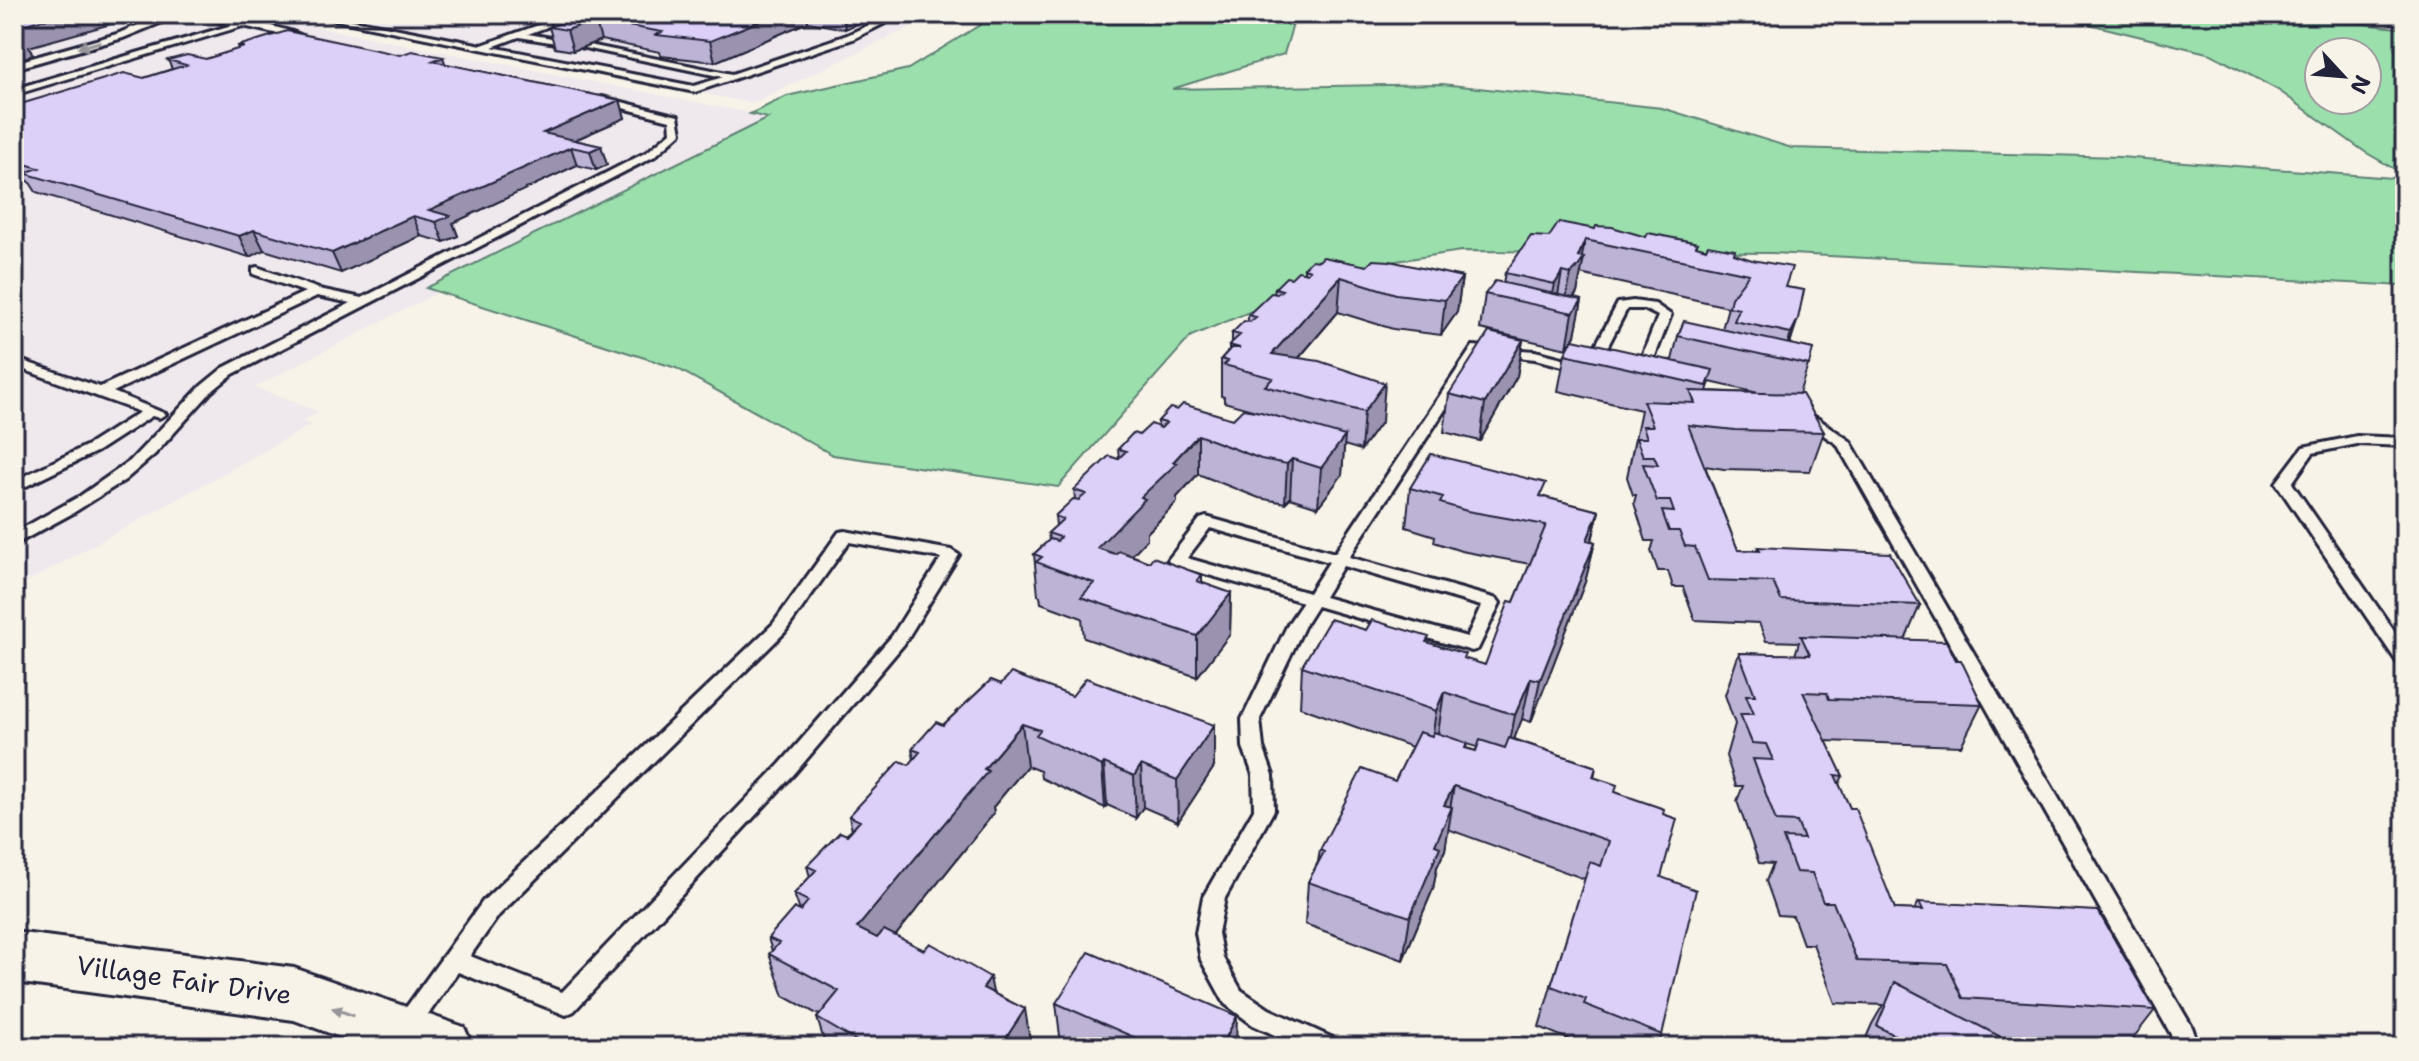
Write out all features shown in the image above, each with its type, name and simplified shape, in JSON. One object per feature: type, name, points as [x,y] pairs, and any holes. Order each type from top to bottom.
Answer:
[{"type":"street","name":"Village Fair Drive","points":[[14,957],[294,994],[422,1040]]},
{"type":"lane","points":[[140,14],[161,18]]},
{"type":"lane","points":[[14,66],[120,36],[178,14]]},
{"type":"lane","points":[[194,14],[306,37]]},
{"type":"lane","points":[[310,14],[695,89],[728,75],[850,37],[899,14]]},
{"type":"lane","points":[[486,46],[578,14]]},
{"type":"lane","points":[[14,92],[243,24]]},
{"type":"lane","points":[[519,34],[566,43]]},
{"type":"lane","points":[[584,47],[728,75]]},
{"type":"lane","points":[[14,540],[96,492],[150,451],[204,388],[228,371],[651,154],[676,133],[675,118],[586,97]]},
{"type":"lane","points":[[257,271],[316,292],[365,302]]},
{"type":"lane","points":[[101,392],[316,292]]},
{"type":"lane","points":[[1326,1047],[1261,1017],[1233,997],[1212,960],[1207,933],[1214,897],[1264,810],[1263,775],[1253,747],[1251,719],[1313,598],[1478,349],[1535,355],[1633,379],[1665,315],[1658,309],[1631,303],[1622,306],[1589,368]]},
{"type":"lane","points":[[14,362],[175,420]]},
{"type":"lane","points":[[14,487],[93,448],[151,411]]},
{"type":"lane","points":[[1783,414],[1812,421],[1843,441],[2184,1035],[2187,1047]]},
{"type":"lane","points":[[2405,442],[2357,440],[2308,450],[2284,483],[2405,661]]},
{"type":"lane","points":[[1206,522],[1491,603],[1472,645],[1313,598],[1176,560],[1206,522]]},
{"type":"lane","points":[[422,1040],[454,960],[491,908],[779,628],[845,536],[951,555],[898,640],[787,769],[566,1004],[454,960]]},
{"type":"shaded area","points":[[14,14],[189,14],[14,63]]},
{"type":"shaded area","points":[[207,14],[250,14],[775,118],[255,387],[319,412],[302,421],[311,425],[14,589],[14,69]]},
{"type":"shaded area","points":[[297,14],[938,14],[752,103]]},
{"type":"green space","points":[[998,14],[1296,14],[1284,54],[1172,89],[1442,84],[1662,108],[1792,148],[2120,157],[2405,179],[2405,286],[1772,253],[1461,251],[1358,267],[1191,336],[1058,487],[833,455],[676,368],[426,288],[768,118],[750,114],[787,96],[908,69]]},
{"type":"green space","points":[[2048,14],[2282,14],[2405,29],[2405,175],[2365,152],[2314,116],[2383,116],[2383,36],[2303,36],[2303,108],[2278,90],[2211,54]]},
{"type":"building","points":[[14,14],[64,14],[14,27]]},
{"type":"building","points":[[561,14],[777,14],[710,41],[656,35],[662,32],[595,20],[567,30],[549,27],[577,17]]},
{"type":"building","points":[[287,31],[400,55],[412,51],[443,57],[432,61],[620,100],[543,133],[601,146],[590,151],[571,147],[429,210],[450,216],[436,222],[413,216],[332,253],[254,230],[239,236],[24,173],[39,168],[14,161],[14,106],[124,73],[144,78],[186,65],[168,60],[187,55],[206,59]]},
{"type":"building","points":[[1559,222],[1595,229],[1596,226],[1612,227],[1646,237],[1648,233],[1698,243],[1696,246],[1706,249],[1708,245],[1735,250],[1734,254],[1752,260],[1792,267],[1785,287],[1804,290],[1798,319],[1791,333],[1734,321],[1739,309],[1729,307],[1731,298],[1749,274],[1585,240],[1578,257],[1584,258],[1578,267],[1571,274],[1562,272],[1555,284],[1505,273],[1531,236],[1549,237]]},
{"type":"building","points":[[1323,257],[1367,266],[1373,260],[1390,261],[1462,277],[1445,300],[1396,294],[1341,277],[1272,354],[1319,361],[1385,383],[1364,412],[1265,386],[1273,378],[1224,365],[1228,361],[1221,359],[1231,348],[1240,348],[1229,345],[1240,335],[1232,333],[1244,321],[1250,322],[1256,317],[1248,315],[1271,293],[1277,294],[1282,290],[1275,288],[1286,277],[1291,278],[1298,271],[1307,273],[1310,270],[1304,268],[1312,260],[1319,261]]},
{"type":"building","points":[[1495,281],[1582,300],[1573,313],[1485,294]]},
{"type":"building","points":[[1684,321],[1813,349],[1809,365],[1678,336]]},
{"type":"building","points":[[1489,332],[1523,340],[1485,403],[1449,394]]},
{"type":"building","points":[[1573,339],[1713,370],[1707,386],[1565,354]]},
{"type":"building","points":[[1690,391],[1802,394],[1824,432],[1735,430],[1688,425],[1738,550],[1760,551],[1758,547],[1890,553],[1920,605],[1781,600],[1773,582],[1708,580],[1695,547],[1685,546],[1679,531],[1669,531],[1662,511],[1674,512],[1670,501],[1657,501],[1643,464],[1658,465],[1654,456],[1643,456],[1636,438],[1647,438],[1643,426],[1653,426],[1643,401],[1695,403]]},
{"type":"building","points":[[1183,404],[1233,419],[1243,409],[1261,412],[1345,436],[1321,468],[1292,459],[1287,464],[1261,459],[1198,435],[1173,462],[1177,463],[1141,497],[1145,499],[1097,548],[1115,554],[1119,551],[1149,562],[1153,557],[1202,575],[1197,581],[1231,593],[1197,636],[1081,597],[1094,583],[1036,562],[1042,557],[1034,554],[1050,539],[1057,541],[1060,537],[1048,533],[1063,519],[1055,516],[1073,499],[1079,500],[1086,494],[1074,490],[1109,456],[1118,459],[1126,451],[1118,449],[1133,433],[1139,435],[1151,424],[1161,428],[1166,423],[1158,421],[1170,408],[1177,410]]},
{"type":"building","points":[[1431,454],[1546,483],[1540,496],[1599,511],[1587,540],[1595,542],[1540,680],[1531,678],[1515,715],[1444,692],[1436,711],[1302,666],[1330,619],[1366,630],[1372,620],[1429,637],[1426,642],[1465,654],[1463,658],[1485,665],[1509,601],[1514,602],[1546,525],[1467,511],[1440,503],[1443,497],[1410,488]]},
{"type":"building","points":[[1801,636],[1946,641],[1956,660],[1961,660],[1982,704],[1829,699],[1827,693],[1803,692],[1843,776],[1835,775],[1850,808],[1855,808],[1895,909],[1923,910],[1919,902],[2098,911],[2155,1010],[1963,998],[1947,964],[1857,961],[1833,902],[1823,902],[1812,873],[1796,872],[1783,838],[1804,839],[1797,822],[1776,821],[1753,759],[1773,760],[1766,744],[1752,743],[1740,714],[1754,714],[1746,695],[1755,695],[1739,653],[1810,655]]},
{"type":"building","points":[[1011,673],[1072,696],[1086,678],[1214,725],[1177,780],[1141,765],[1134,776],[1104,763],[1102,766],[1036,735],[1040,730],[1022,724],[984,769],[988,771],[857,928],[877,938],[884,930],[924,950],[930,943],[990,977],[983,988],[1025,1009],[1000,1047],[867,1047],[817,1018],[839,991],[769,954],[779,943],[768,938],[794,908],[800,911],[808,901],[794,894],[816,870],[807,866],[840,832],[847,835],[860,821],[849,816],[900,761],[909,765],[920,752],[912,749],[936,722],[943,725],[991,680],[1001,684]]},
{"type":"building","points":[[1419,732],[1432,736],[1434,732],[1467,743],[1465,748],[1476,751],[1480,740],[1505,748],[1509,738],[1596,767],[1593,777],[1617,785],[1615,792],[1664,809],[1663,814],[1677,819],[1661,877],[1696,890],[1662,1035],[1584,1004],[1586,999],[1551,986],[1590,862],[1601,866],[1609,841],[1454,786],[1444,805],[1452,807],[1435,845],[1440,847],[1410,917],[1308,882],[1324,852],[1320,850],[1362,769],[1395,781]]},
{"type":"building","points":[[1089,952],[1237,1016],[1221,1047],[1156,1047],[1056,1003]]},
{"type":"building","points":[[1895,982],[2020,1047],[1917,1047],[1877,1026]]}]
